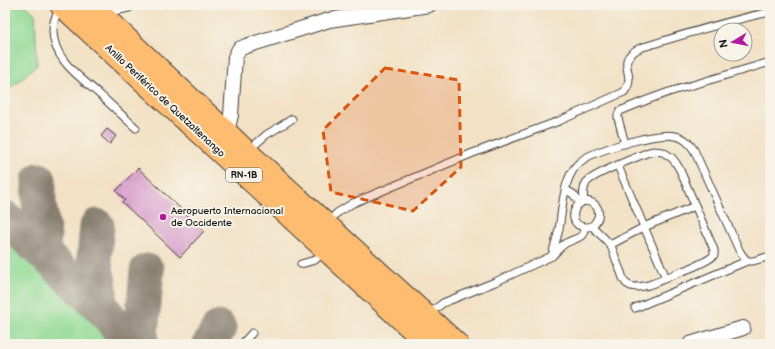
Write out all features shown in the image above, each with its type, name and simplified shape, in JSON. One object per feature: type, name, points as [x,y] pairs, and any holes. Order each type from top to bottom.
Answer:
[{"type":"highway","name":"Anillo Periférico de Quetzaltenango","points":[[61,6],[326,250],[420,323],[457,344]]},
{"type":"highway","name":"Anillo Periférico de Quetzaltenango","points":[[94,8],[326,224],[420,323],[428,344]]},
{"type":"highway","points":[[420,323],[429,336],[439,344]]},
{"type":"street","points":[[94,8],[127,5]]},
{"type":"street","points":[[227,132],[231,115],[235,57],[238,50],[246,46],[329,20],[429,5]]},
{"type":"street","points":[[690,344],[742,328]]},
{"type":"lane","points":[[61,6],[53,24],[53,36],[59,53],[70,68],[136,128]]},
{"type":"lane","points":[[326,224],[337,213],[353,204],[473,153],[559,121],[624,92],[630,82],[626,66],[627,60],[629,55],[640,48],[750,16],[770,12]]},
{"type":"lane","points":[[625,144],[618,123],[618,115],[620,112],[646,100],[669,92],[770,62]]},
{"type":"lane","points":[[248,152],[266,135],[292,119]]},
{"type":"lane","points":[[552,256],[568,179],[580,162],[608,149],[655,136],[667,135],[681,137],[694,150],[739,250],[747,261]]},
{"type":"lane","points":[[582,202],[586,182],[595,175],[649,152],[659,151],[668,154],[680,170],[712,245],[714,255],[702,263],[666,278],[643,287],[634,287],[626,283],[610,245],[592,226]]},
{"type":"lane","points":[[618,166],[666,278]]},
{"type":"lane","points":[[566,190],[582,202]]},
{"type":"lane","points":[[582,202],[588,202],[594,205],[598,211],[598,218],[592,226],[584,227],[578,225],[575,220],[573,214],[575,208],[582,202]]},
{"type":"lane","points":[[610,245],[644,227],[695,206]]},
{"type":"lane","points":[[420,323],[443,303],[495,282],[552,256],[566,242],[583,235],[584,227]]},
{"type":"lane","points":[[301,264],[315,260],[326,250]]},
{"type":"lane","points":[[635,308],[747,261],[770,256]]},
{"type":"lane","points":[[242,344],[252,333]]},
{"type":"highlighted area","points":[[385,68],[459,80],[461,167],[413,211],[331,192],[323,130]]},
{"type":"green space","points":[[5,5],[26,5],[35,14],[37,65],[5,93]]},
{"type":"green space","points":[[5,240],[116,344],[5,344]]},
{"type":"building","points":[[107,129],[116,136],[110,144],[101,136]]},
{"type":"building","name":"Aeropuerto Internacional de Occidente","points":[[138,168],[204,231],[180,257],[122,202],[125,200],[116,191]]},
{"type":"taxiway","points":[[39,180],[39,203],[45,255]]},
{"type":"taxiway","points":[[5,218],[102,308],[127,339],[133,344]]},
{"type":"taxiway","points":[[97,226],[94,258],[102,308]]},
{"type":"taxiway","points":[[141,344],[147,271]]},
{"type":"taxiway","points":[[210,344],[219,328]]},
{"type":"place","name":"Aeropuerto Internacional de Occidente","points":[[163,217]]}]
